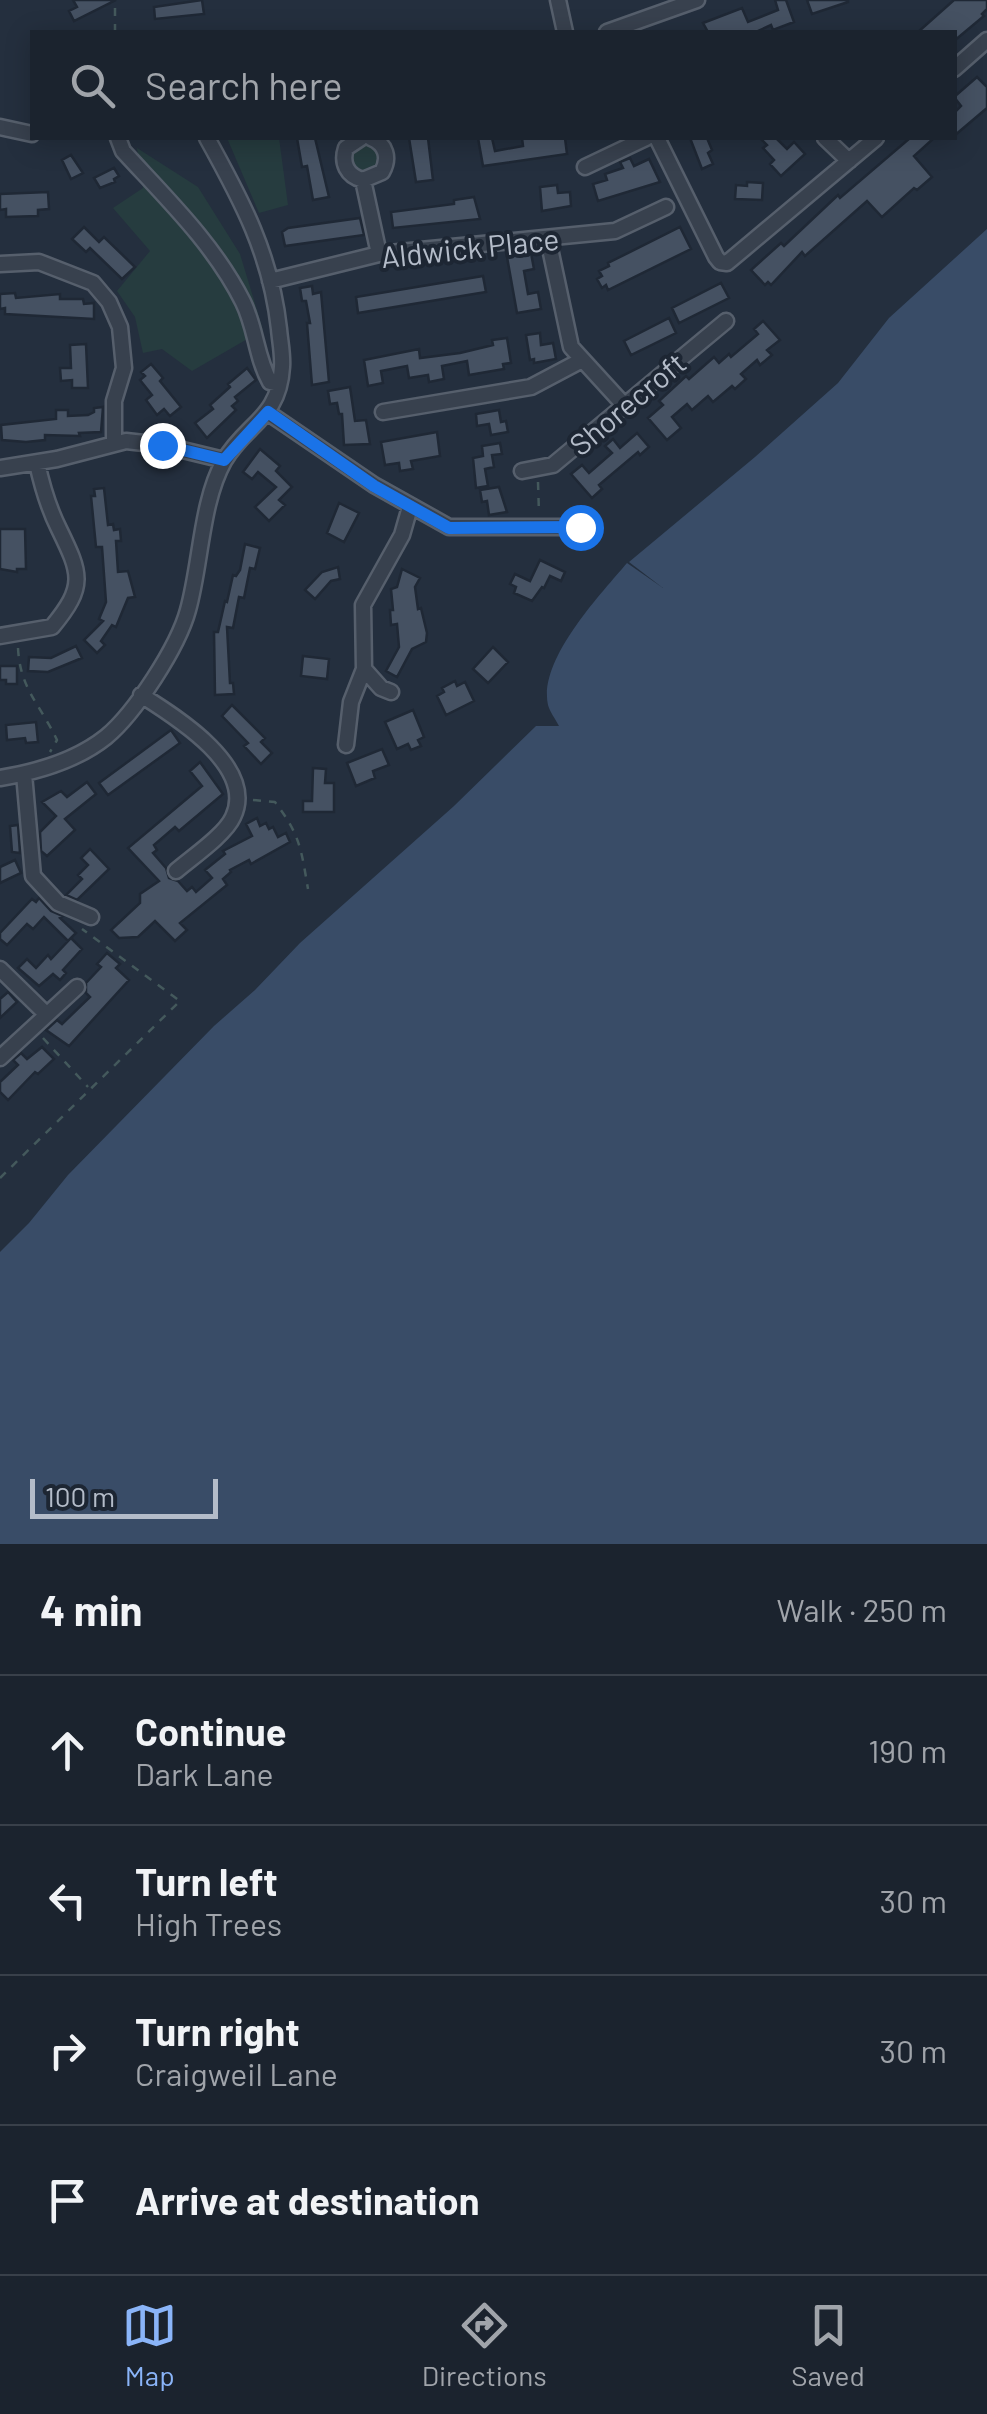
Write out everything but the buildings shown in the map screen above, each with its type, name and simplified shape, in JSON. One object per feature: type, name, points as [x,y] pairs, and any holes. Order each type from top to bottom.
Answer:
[{"type":"street","points":[[558,0],[565,30]]},
{"type":"street","points":[[612,30],[697,0]]},
{"type":"street","points":[[957,66],[987,40]]},
{"type":"street","points":[[0,127],[30,134]]},
{"type":"street","points":[[119,140],[123,151],[222,265],[245,306],[259,362],[270,382],[279,384]]},
{"type":"street","points":[[0,778],[53,766],[106,737],[156,677],[188,614],[213,490],[224,460],[276,402],[282,366],[265,257],[248,212],[208,140]]},
{"type":"street","points":[[357,140],[346,148],[344,162],[350,174],[363,180],[377,177],[386,166],[386,152],[373,140]]},
{"type":"street","points":[[585,167],[642,140]]},
{"type":"street","points":[[657,140],[720,262],[737,258],[874,140]]},
{"type":"street","points":[[827,140],[848,162]]},
{"type":"street","points":[[363,180],[379,254]]},
{"type":"street","name":"Aldwick Place","points":[[270,282],[379,254],[614,231],[666,207]]},
{"type":"street","points":[[548,239],[570,347],[624,406]]},
{"type":"street","points":[[0,264],[39,262],[93,283],[109,302],[120,327],[124,368],[114,401],[114,444]]},
{"type":"street","name":"Shorecroft","points":[[530,470],[552,464],[726,321]]},
{"type":"street","points":[[383,412],[531,387],[582,360]]},
{"type":"street","points":[[268,412],[410,507],[449,528],[580,527],[586,536]]},
{"type":"street","points":[[0,468],[126,441],[224,460]]},
{"type":"street","points":[[0,636],[52,627],[70,605],[78,577],[74,555],[44,493],[36,462]]},
{"type":"street","points":[[346,745],[351,702],[364,669],[363,605],[402,536],[410,507]]},
{"type":"street","points":[[364,669],[381,688],[391,692]]},
{"type":"street","points":[[141,695],[176,717],[229,768],[238,791],[233,818],[176,871]]},
{"type":"street","points":[[24,774],[33,876],[58,903],[91,917]]},
{"type":"street","points":[[0,969],[45,1014]]},
{"type":"street","points":[[0,1058],[77,987]]},
{"type":"path","points":[[115,0],[115,30]]},
{"type":"path","points":[[530,470],[539,526]]},
{"type":"path","points":[[17,635],[23,684],[58,740],[47,756],[53,766]]},
{"type":"path","points":[[236,799],[274,802],[300,840],[308,888]]},
{"type":"path","points":[[0,1178],[180,1002]]},
{"type":"path","points":[[32,1025],[89,1088]]},
{"type":"green space","points":[[228,140],[279,140],[288,205],[259,213]]},
{"type":"green space","points":[[365,140],[380,148],[378,171],[356,174],[347,154]]},
{"type":"green space","points":[[137,148],[198,187],[240,254],[263,330],[192,371],[162,349],[143,353],[135,317],[117,291],[150,251],[113,208],[143,188]]},
{"type":"water","points":[[987,229],[987,1544],[0,1544],[0,1252],[68,1175],[300,943],[454,806],[536,726],[559,726],[548,705],[552,668],[574,629],[627,563],[663,588],[629,562],[838,383],[889,318]]},
{"type":"route","points":[[162,445],[224,460],[268,412],[374,486],[449,528],[580,527]]}]
